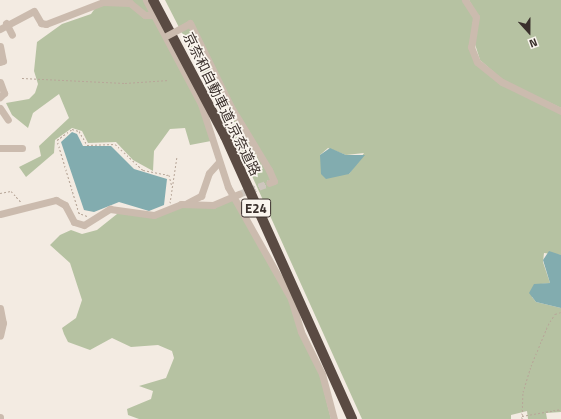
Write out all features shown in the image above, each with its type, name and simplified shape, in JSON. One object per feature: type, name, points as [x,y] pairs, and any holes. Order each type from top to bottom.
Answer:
[{"type":"highway","name":"京奈和自動車道;京奈道路","points":[[153,0],[225,136],[352,419]]},
{"type":"highway","name":"京奈和自動車道;京奈道路","points":[[159,0],[227,134],[356,419]]},
{"type":"street","points":[[146,0],[164,37],[202,104],[219,162],[291,299],[301,332],[322,374],[334,419]]},
{"type":"street","points":[[465,0],[476,17],[471,47],[478,62],[502,82],[561,111]]},
{"type":"street","points":[[0,29],[6,24],[34,11],[41,23],[46,24],[103,2],[130,3],[145,15],[153,15]]},
{"type":"street","points":[[164,37],[190,23],[231,107],[269,170],[274,181],[269,183]]},
{"type":"street","points":[[6,24],[12,35]]},
{"type":"street","points":[[0,46],[3,61],[0,62]]},
{"type":"street","points":[[0,82],[4,93],[0,97]]},
{"type":"street","points":[[0,108],[8,120]]},
{"type":"street","points":[[0,148],[22,148]]},
{"type":"street","points":[[0,214],[24,206],[59,200],[76,224],[86,224],[115,208],[154,215],[172,206],[187,203],[201,196],[208,172],[219,162]]},
{"type":"street","points":[[187,203],[207,206],[236,195]]},
{"type":"street","points":[[0,308],[3,323],[0,336]]},
{"type":"path","points":[[22,78],[125,83],[169,80]]},
{"type":"path","points":[[95,218],[79,213],[57,140],[72,129],[79,131],[87,145],[115,144],[142,170],[169,175],[172,187]]},
{"type":"path","points":[[172,206],[172,187],[177,156]]},
{"type":"path","points":[[0,193],[11,191],[24,206]]},
{"type":"path","points":[[522,419],[523,392],[531,366],[548,324],[555,314],[561,312]]},
{"type":"path","points":[[522,416],[561,409]]},
{"type":"green space","points":[[101,0],[144,0],[199,105],[211,141],[190,145],[185,128],[170,129],[154,151],[153,171],[133,160],[116,142],[88,143],[82,131],[72,128],[55,140],[54,153],[26,177],[19,167],[41,156],[39,146],[69,118],[59,94],[33,113],[28,128],[12,115],[6,103],[29,99],[35,93],[38,84],[34,71],[37,42],[62,24],[91,14]]},
{"type":"green space","points":[[165,0],[463,0],[474,14],[470,44],[486,72],[561,112],[561,255],[544,253],[543,262],[550,283],[541,284],[532,297],[536,302],[561,308],[561,412],[546,413],[547,419],[528,419],[527,411],[511,415],[511,419],[362,419],[229,125]],"holes":[[[328,148],[346,155],[364,153],[349,174],[320,155]]]},
{"type":"green space","points":[[469,0],[561,0],[561,108],[503,80],[480,60],[474,41],[478,16]]},
{"type":"green space","points":[[233,200],[289,300],[320,375],[331,419],[139,419],[128,415],[127,409],[151,399],[153,391],[139,386],[166,378],[174,358],[172,351],[158,345],[131,347],[112,338],[90,350],[68,342],[64,334],[62,328],[76,318],[82,300],[70,263],[50,245],[60,235],[71,230],[82,234],[97,230],[122,210],[146,217],[181,206],[207,208]]},
{"type":"water","points":[[72,132],[77,134],[83,146],[111,146],[134,169],[167,179],[164,205],[149,211],[119,202],[94,212],[84,210],[61,142]]},
{"type":"water","points":[[330,148],[346,155],[365,155],[349,174],[326,179],[321,174],[320,155]]},
{"type":"water","points":[[549,251],[561,255],[561,308],[536,302],[529,293],[534,284],[550,283],[543,260]]},
{"type":"tunnel","points":[[239,194],[269,183]]}]
